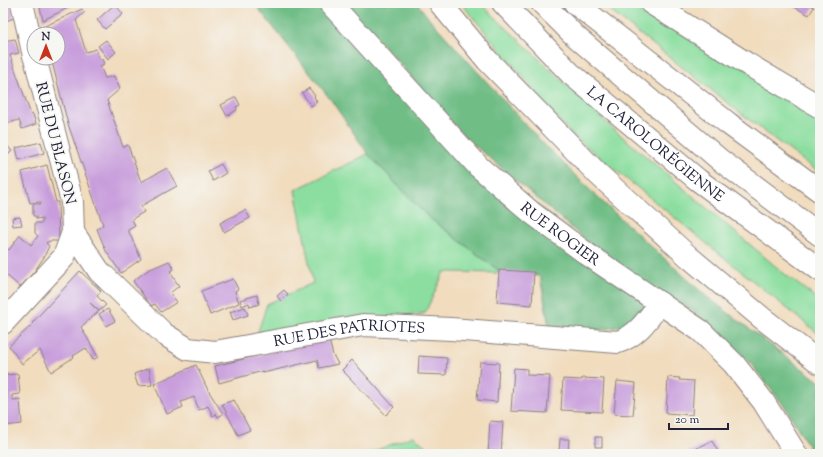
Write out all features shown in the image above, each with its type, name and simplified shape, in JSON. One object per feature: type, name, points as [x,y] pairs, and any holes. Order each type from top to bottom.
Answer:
[{"type":"main road","name":"RUE DU BLASON","points":[[22,3],[27,26]]},
{"type":"main road","name":"RUE ROGIER","points":[[330,3],[479,167],[532,214],[701,331],[734,364],[763,401],[796,454]]},
{"type":"main road","points":[[440,3],[488,61],[598,174],[689,257],[762,318],[820,363]]},
{"type":"main road","name":"LA CAROLORÉGIENNE","points":[[503,3],[571,74],[698,180],[820,270]]},
{"type":"main road","name":"LA CAROLORÉGIENNE","points":[[542,3],[574,35],[720,160],[820,235]]},
{"type":"main road","points":[[575,3],[728,124],[820,191]]},
{"type":"main road","points":[[651,3],[748,65],[820,107]]},
{"type":"main road","name":"RUE DU BLASON","points":[[3,323],[64,257],[73,232],[72,202],[36,66]]},
{"type":"main road","name":"RUE DES PATRIOTES","points":[[73,232],[99,271],[164,334],[188,349],[214,352],[363,325],[451,329],[618,342],[628,339],[637,331],[660,303]]},
{"type":"green space","points":[[254,3],[330,3],[448,133],[660,303],[633,324],[600,330],[549,326],[540,276],[502,273],[427,216],[368,154],[331,100]]},
{"type":"green space","points":[[345,3],[417,3],[427,16],[536,136],[597,197],[707,297],[820,382],[820,454],[813,454],[786,408],[747,359],[693,311],[627,275],[465,137]]},
{"type":"green space","points":[[461,3],[480,3],[611,127],[787,276],[820,301],[820,335],[571,134]]},
{"type":"green space","points":[[600,3],[640,3],[820,114],[820,173],[770,136]]},
{"type":"green space","points":[[368,154],[427,216],[502,273],[444,272],[425,313],[256,338],[267,304],[313,283],[295,190]]},
{"type":"green space","points":[[413,436],[436,454],[367,454]]},
{"type":"building","points":[[3,3],[11,3],[14,18],[3,22]]},
{"type":"building","points":[[39,3],[68,3],[70,7],[43,20]]},
{"type":"building","points":[[794,3],[807,3],[814,7],[809,15],[793,6]]},
{"type":"building","points":[[115,4],[123,14],[105,29],[97,20]]},
{"type":"building","points":[[82,9],[85,12],[76,20],[86,52],[96,49],[99,59],[102,59],[104,64],[100,66],[105,78],[114,76],[120,89],[107,100],[123,147],[128,145],[141,182],[167,168],[177,186],[141,206],[144,212],[132,219],[135,226],[128,230],[141,259],[121,273],[106,251],[97,229],[103,225],[68,124],[53,66],[66,66],[66,26],[45,26]]},
{"type":"building","points":[[15,39],[19,53],[10,55],[31,115],[33,114],[36,124],[22,129],[19,120],[9,123],[3,107],[3,41]]},
{"type":"building","points":[[106,40],[116,52],[108,59],[98,46]]},
{"type":"building","points":[[309,88],[315,96],[314,97],[317,102],[311,106],[302,93]]},
{"type":"building","points":[[236,97],[240,105],[236,107],[237,110],[227,116],[221,105]]},
{"type":"building","points":[[3,141],[12,151],[3,160]]},
{"type":"building","points":[[41,142],[44,153],[19,160],[16,148]]},
{"type":"building","points":[[221,164],[226,173],[213,181],[208,171]]},
{"type":"building","points":[[47,165],[56,202],[58,202],[59,241],[49,241],[46,243],[49,246],[44,257],[34,272],[20,287],[3,272],[3,244],[9,250],[20,235],[31,245],[38,236],[35,233],[35,223],[42,223],[42,218],[36,219],[36,216],[33,216],[33,204],[41,204],[41,202],[30,203],[22,172]]},
{"type":"building","points":[[245,210],[250,218],[224,232],[220,223]]},
{"type":"building","points":[[20,217],[22,225],[13,226],[12,218]]},
{"type":"building","points":[[169,261],[174,269],[170,272],[179,286],[170,293],[177,302],[161,312],[155,304],[151,306],[133,281],[148,270]]},
{"type":"building","points":[[499,270],[534,272],[532,305],[497,302]]},
{"type":"building","points":[[80,271],[101,291],[97,296],[106,305],[81,327],[98,357],[93,360],[86,348],[51,372],[40,350],[22,364],[9,346],[33,324],[32,323]]},
{"type":"building","points":[[233,279],[238,289],[235,291],[239,303],[210,315],[201,291]]},
{"type":"building","points":[[284,290],[288,294],[281,301],[277,296]]},
{"type":"building","points":[[257,295],[259,304],[250,307],[249,303],[242,306],[240,300]]},
{"type":"building","points":[[245,307],[248,315],[233,320],[230,312]]},
{"type":"building","points":[[108,309],[115,321],[106,326],[99,314]]},
{"type":"building","points":[[329,340],[333,355],[338,364],[319,368],[317,360],[263,373],[263,371],[219,383],[215,366],[288,348]]},
{"type":"building","points":[[419,356],[447,358],[446,375],[418,374]]},
{"type":"building","points":[[352,360],[394,407],[386,415],[342,370]]},
{"type":"building","points":[[480,362],[499,363],[497,402],[477,400]]},
{"type":"building","points":[[196,365],[208,390],[223,414],[218,417],[216,414],[213,416],[208,406],[199,410],[194,397],[181,402],[183,407],[167,414],[154,384]]},
{"type":"building","points":[[149,368],[152,385],[138,386],[134,374]]},
{"type":"building","points":[[514,368],[527,369],[527,375],[550,376],[547,413],[511,411]]},
{"type":"building","points":[[18,374],[20,394],[12,395],[12,397],[13,400],[20,399],[22,424],[3,426],[3,375]]},
{"type":"building","points":[[668,377],[680,378],[679,380],[694,381],[692,415],[666,413]]},
{"type":"building","points":[[582,378],[604,379],[602,412],[561,410],[563,379],[582,380]]},
{"type":"building","points":[[617,381],[636,383],[633,415],[614,414]]},
{"type":"building","points":[[234,400],[250,430],[238,435],[222,404]]},
{"type":"building","points":[[490,421],[503,422],[501,454],[488,454]]},
{"type":"building","points":[[595,437],[602,437],[602,447],[595,447]]},
{"type":"building","points":[[560,439],[569,439],[568,453],[559,452]]},
{"type":"building","points":[[712,441],[719,453],[684,454]]}]
